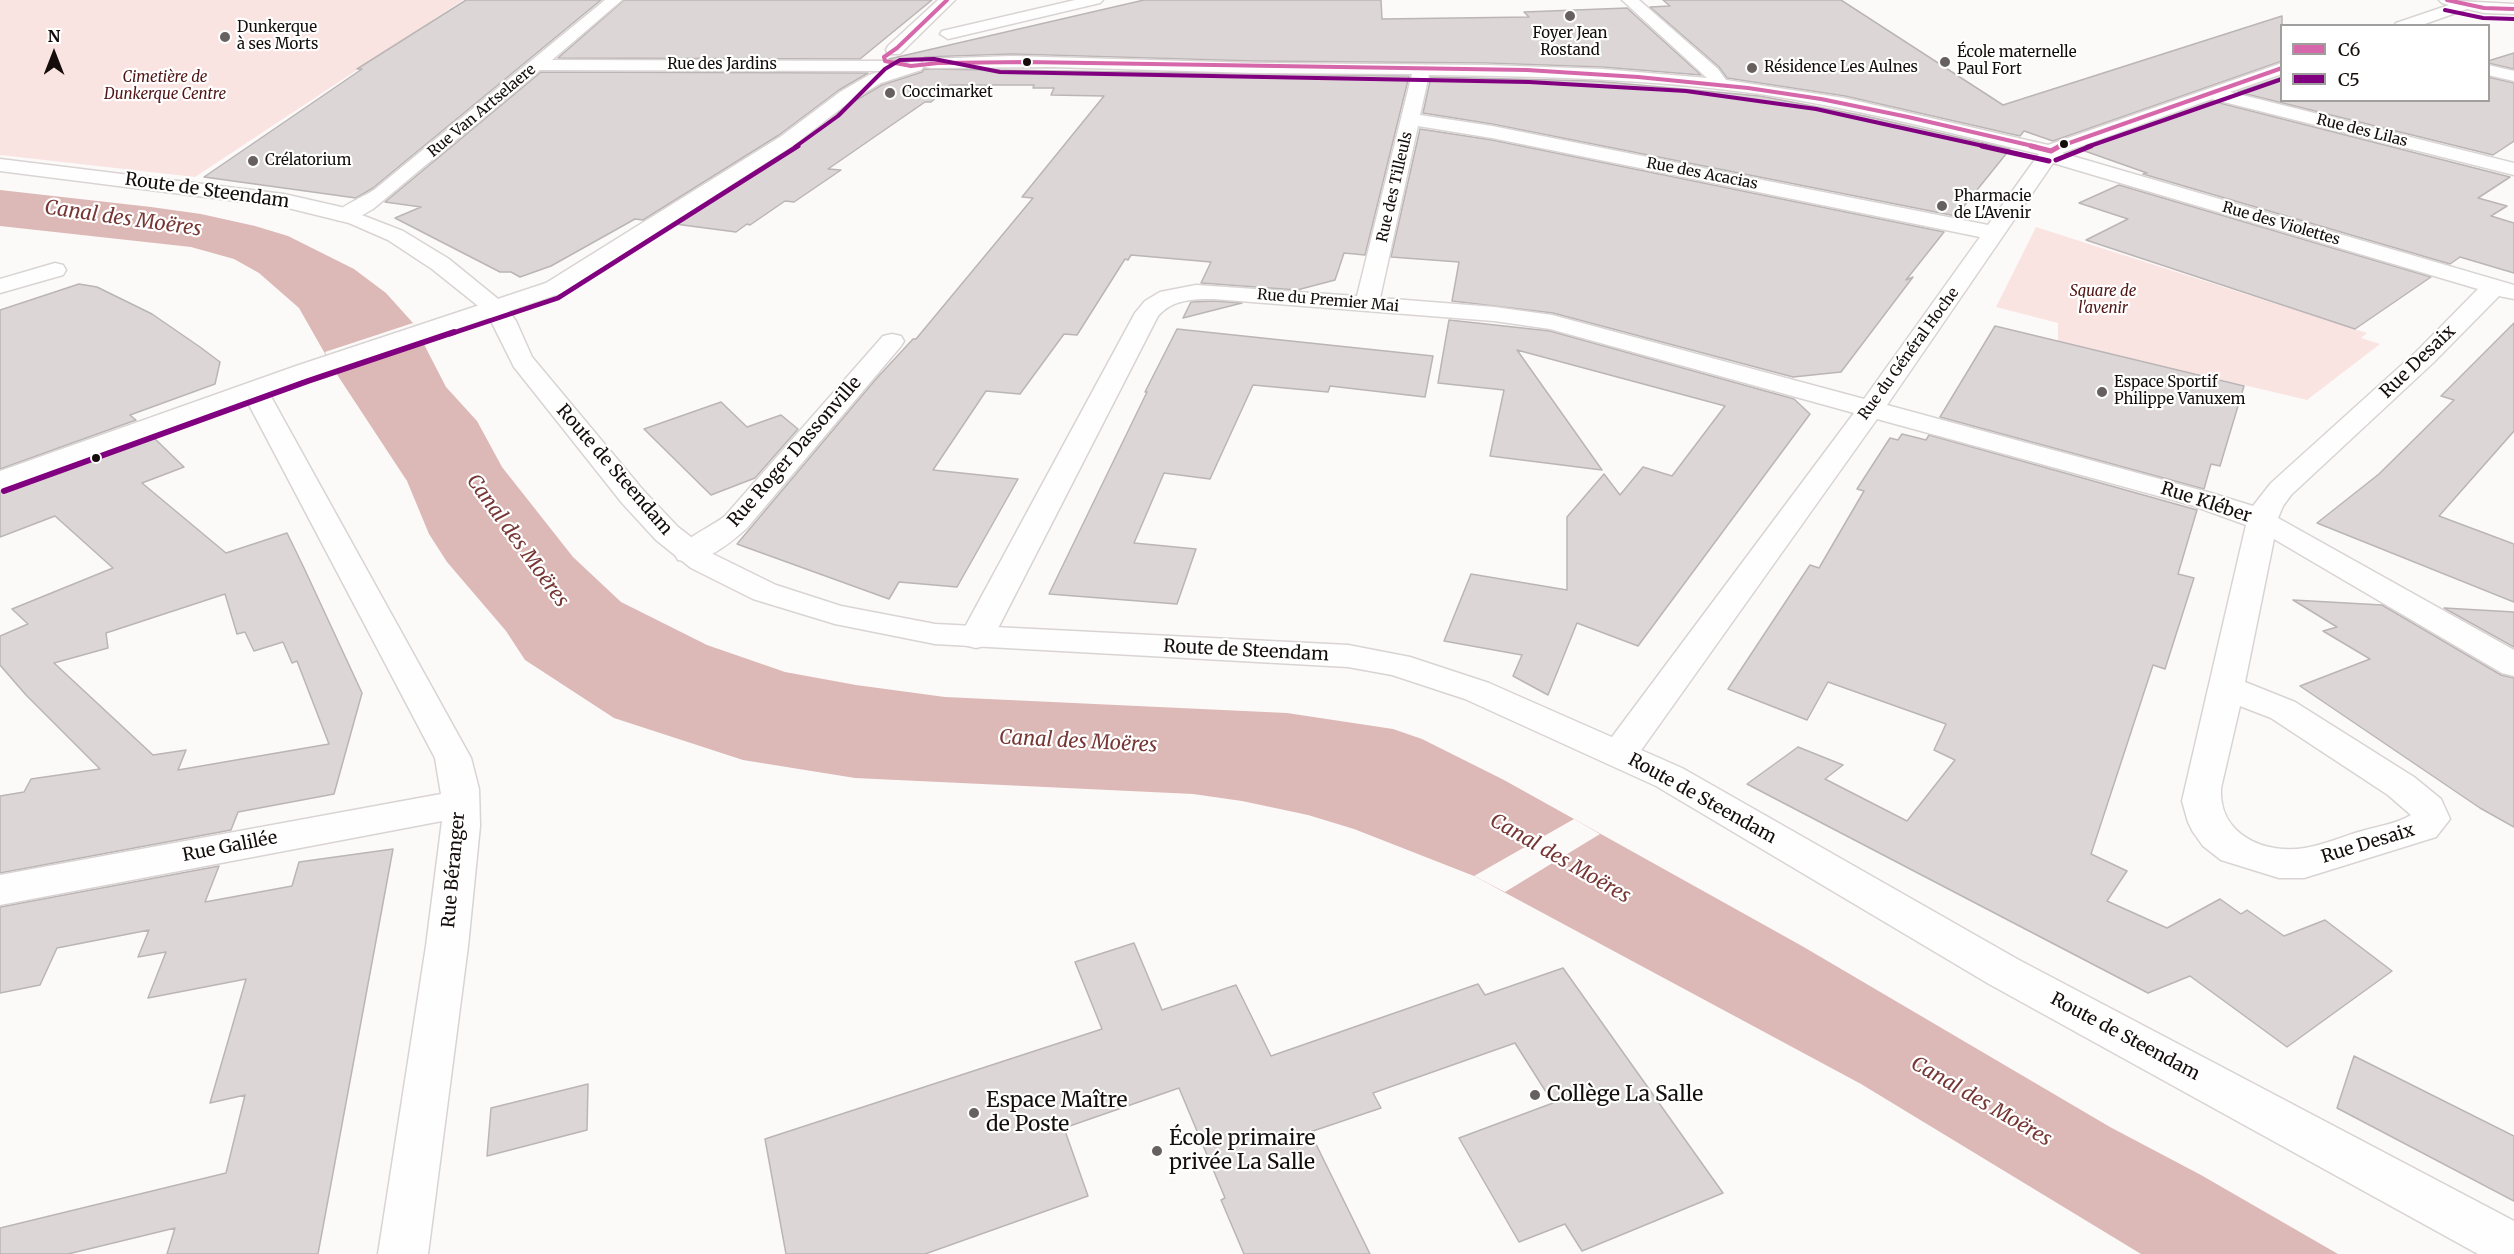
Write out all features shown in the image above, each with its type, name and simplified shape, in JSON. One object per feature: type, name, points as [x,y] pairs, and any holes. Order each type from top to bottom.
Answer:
[{"type":"street","name":"Rue Van Artselaere","points":[[345,215],[366,205],[381,194],[614,0]]},
{"type":"street","points":[[846,96],[856,82],[947,0]]},
{"type":"street","points":[[948,34],[1095,0]]},
{"type":"street","points":[[1630,0],[1712,73],[1720,84]]},
{"type":"street","points":[[2446,0],[2464,5],[2514,9]]},
{"type":"street","points":[[2408,24],[2464,5]]},
{"type":"street","points":[[0,481],[304,371],[534,296],[566,281],[788,141],[846,96],[884,74],[927,59],[964,17]]},
{"type":"street","points":[[884,58],[922,47],[927,59]]},
{"type":"street","name":"Rue des Jardins","points":[[537,65],[927,59]]},
{"type":"street","name":"Rue des Violettes","points":[[927,59],[1556,71],[1720,84],[1848,104],[2050,153],[2504,290]]},
{"type":"street","name":"Rue des Tilleuls","points":[[1367,304],[1422,69]]},
{"type":"street","points":[[2050,153],[2064,144],[2280,69]]},
{"type":"street","points":[[2490,70],[2514,76]]},
{"type":"street","name":"Rue des Lilas","points":[[2211,93],[2514,169]]},
{"type":"street","name":"Rue des Acacias","points":[[1411,120],[1482,130],[1994,233]]},
{"type":"street","name":"Rue du Général Hoche","points":[[1619,754],[1870,408],[2050,153]]},
{"type":"street","name":"Route de Steendam","points":[[0,165],[268,198],[345,215],[379,228],[422,252],[495,308],[503,318],[516,353],[643,509],[689,553],[731,577],[756,588],[849,618],[897,629],[976,638],[1302,654],[1376,661],[1419,671],[1477,691],[1619,754],[1700,794],[2004,972],[2514,1248]]},
{"type":"street","points":[[0,286],[55,270]]},
{"type":"street","name":"Rue Desaix","points":[[2227,688],[2283,710],[2372,766],[2421,802],[2428,809],[2431,819],[2422,827],[2304,863],[2279,863],[2235,850],[2211,829],[2203,814],[2202,788],[2227,688],[2262,521],[2269,504],[2282,489],[2426,357],[2504,290]]},
{"type":"street","name":"Rue du Premier Mai","points":[[976,638],[1147,313],[1156,304],[1178,295],[1214,292],[1505,315],[1552,322],[1870,408]]},
{"type":"street","name":"Rue Roger Dassonville","points":[[689,553],[723,533],[736,522],[892,341]]},
{"type":"street","name":"Rue Béranger","points":[[254,390],[453,758],[459,782],[460,826],[447,946],[403,1254]]},
{"type":"street","name":"Rue Kléber","points":[[1870,408],[2201,499],[2262,521],[2514,665]]},
{"type":"street","name":"Rue Galilée","points":[[0,890],[460,804]]},
{"type":"green space","name":"Cimetière de Dunkerque Centre","points":[[0,0],[463,0],[195,177],[0,155]]},
{"type":"green space","name":"Square de l'avenir","points":[[2036,227],[2367,333],[2361,338],[2380,344],[2307,400],[2058,341],[2058,323],[1996,307]]},
{"type":"water","name":"Canal des Moëres","points":[[0,190],[201,214],[255,226],[288,236],[354,269],[386,293],[413,323],[446,387],[477,421],[502,467],[573,557],[621,602],[707,645],[785,672],[856,685],[945,697],[1287,713],[1393,729],[1422,739],[1504,780],[1802,946],[2110,1127],[2201,1175],[2338,1254],[2141,1254],[1861,1084],[1474,876],[1354,829],[1308,815],[1242,801],[1193,794],[855,778],[743,760],[614,718],[525,660],[506,631],[447,562],[429,534],[407,481],[336,373],[299,308],[259,273],[234,259],[191,247],[0,226]]},
{"type":"pier","points":[[413,323],[424,342],[336,373],[325,352]]},
{"type":"pier","points":[[1574,819],[1600,834],[1505,892],[1474,876]]},
{"type":"building","points":[[466,0],[601,0],[373,188],[356,198],[204,177],[362,69],[357,69]]},
{"type":"building","points":[[624,0],[932,0],[860,59],[558,58]]},
{"type":"building","points":[[1144,0],[1381,0],[1382,19],[1529,17],[1524,12],[1627,8],[1701,75],[1602,67],[1486,63],[1254,61],[1012,54],[925,57],[922,60],[903,62],[889,59]]},
{"type":"building","points":[[1663,0],[1841,0],[2003,105],[2282,16],[2280,62],[2053,141],[2024,131],[2020,136],[1845,96],[1727,78],[1719,67],[1650,7],[1670,6]]},
{"type":"building","points":[[2514,53],[2514,69],[2490,63],[2490,60]]},
{"type":"building","points":[[924,69],[1409,76],[1365,255],[1344,253],[1335,280],[1297,290],[1201,283],[1211,262],[1131,255],[1128,260],[1125,259],[1077,335],[1064,334],[1020,394],[986,391],[933,470],[1018,479],[957,587],[899,582],[889,599],[737,544],[876,379],[913,339],[916,339],[1033,198],[1022,197],[1104,96],[1051,95],[1054,88],[1033,88],[1034,85],[950,85],[931,102],[925,102],[828,169],[841,170],[794,202],[785,201],[750,225],[747,224],[736,232],[675,224],[795,147],[853,102],[882,85],[922,72]]},
{"type":"building","points":[[541,72],[868,73],[839,90],[779,135],[643,220],[635,219],[551,266],[520,277],[511,272],[500,272],[395,218],[421,207],[385,202]]},
{"type":"building","points":[[1431,77],[1595,81],[1760,96],[1865,116],[2010,149],[1956,216],[1492,124],[1423,113]]},
{"type":"building","points":[[2490,77],[2514,83],[2514,141],[2493,155],[2238,92],[2280,78],[2280,102],[2490,102]]},
{"type":"building","points":[[2212,101],[2510,177],[2478,198],[2507,206],[2491,216],[2514,223],[2514,273],[2460,257],[2450,264],[2143,174],[2147,173],[2079,149]]},
{"type":"building","points":[[1420,129],[1492,140],[1944,232],[1906,280],[1913,277],[1841,372],[1793,377],[1553,313],[1452,301],[1459,262],[1391,257]]},
{"type":"building","points":[[2119,185],[2431,277],[2355,329],[2086,240],[2128,219],[2079,203]]},
{"type":"building","points":[[79,284],[97,287],[152,314],[200,347],[220,362],[215,384],[130,415],[136,420],[0,469],[0,310]]},
{"type":"building","points":[[1191,302],[1242,303],[1183,318]]},
{"type":"building","points":[[1449,320],[1550,331],[1794,399],[1810,414],[1638,646],[1577,623],[1548,695],[1513,676],[1522,655],[1444,641],[1471,574],[1567,590],[1567,517],[1604,474],[1620,495],[1643,467],[1672,476],[1725,406],[1517,350],[1602,470],[1490,456],[1504,390],[1438,383]]},
{"type":"building","points":[[2514,323],[2514,431],[2439,516],[2514,544],[2514,602],[2317,523],[2379,474],[2454,400],[2441,396]]},
{"type":"building","name":"Espace Sportif Philippe Vanuxem","points":[[1995,326],[2244,386],[2220,466],[2211,464],[2204,489],[1940,417]]},
{"type":"building","points":[[1177,329],[1433,356],[1425,397],[1330,386],[1328,392],[1253,385],[1210,479],[1164,473],[1134,543],[1196,549],[1177,604],[1049,594],[1147,392],[1145,392]]},
{"type":"building","points":[[721,402],[747,427],[781,415],[798,429],[755,478],[711,495],[644,429]]},
{"type":"building","points":[[1902,434],[1926,440],[1929,435],[2197,510],[2178,574],[2194,578],[2165,669],[2153,665],[2091,854],[2127,871],[2107,901],[2167,928],[2220,899],[2241,914],[2247,910],[2284,936],[2325,920],[2392,971],[2287,1047],[2190,976],[2148,993],[1747,784],[1798,747],[1843,765],[1825,779],[1907,821],[1955,760],[1934,750],[1946,724],[1828,682],[1807,720],[1728,689],[1810,565],[1819,568],[1864,491],[1857,489],[1890,438],[1898,440]]},
{"type":"building","points":[[153,437],[184,467],[142,483],[226,553],[287,533],[362,693],[334,794],[238,812],[231,830],[0,873],[0,796],[24,792],[31,779],[100,769],[26,695],[0,665],[0,636],[28,624],[12,609],[113,568],[55,516],[0,537],[0,492]],"holes":[[[225,594],[237,634],[245,632],[254,651],[283,642],[292,663],[297,661],[329,744],[178,770],[186,750],[153,755],[54,663],[108,648],[106,633]]]},
{"type":"building","points":[[2293,600],[2382,605],[2501,675],[2514,678],[2514,827],[2480,808],[2300,686],[2370,659],[2323,631],[2337,627]]},
{"type":"building","points":[[2444,608],[2514,612],[2514,647]]},
{"type":"building","points":[[393,849],[318,1254],[167,1254],[175,1228],[68,1254],[0,1254],[0,1228],[226,1173],[245,1095],[210,1103],[246,979],[148,998],[166,952],[138,957],[149,930],[57,948],[40,985],[0,993],[0,907],[219,866],[205,902],[292,886],[299,862]]},
{"type":"building","points":[[1134,943],[1162,1010],[1236,985],[1271,1056],[1478,984],[1485,995],[1563,968],[1723,1193],[1582,1251],[1565,1224],[1519,1242],[1459,1138],[1553,1103],[1515,1043],[1373,1093],[1381,1108],[1310,1132],[1370,1254],[1244,1254],[1221,1200],[1225,1198],[1179,1088],[1064,1128],[1088,1196],[925,1254],[786,1254],[765,1139],[1102,1029],[1075,962]]},
{"type":"building","points":[[2354,1056],[2514,1136],[2514,1201],[2337,1108]]},
{"type":"building","points":[[588,1084],[587,1130],[487,1156],[491,1108]]},
{"type":"transit line","name":"C6","points":[[884,57],[897,48],[947,0]]},
{"type":"transit line","name":"C6","points":[[2447,0],[2484,8],[2514,9]]},
{"type":"transit line","name":"C5","points":[[2445,10],[2483,18],[2514,19]]},
{"type":"transit line","name":"C6","points":[[884,57],[885,61],[911,66],[938,63],[1026,62],[1527,70],[1638,77],[1748,88],[1821,99],[2051,151]]},
{"type":"transit line","name":"C5","points":[[4,491],[308,381],[558,298],[812,137],[838,116],[885,69],[900,60],[934,59],[1000,72],[1529,82],[1686,91],[1816,109],[2049,161]]},
{"type":"transit line","name":"C6","points":[[2051,151],[2064,144],[2280,69]]},
{"type":"transit line","name":"C5","points":[[2056,160],[2280,80]]},
{"type":"place","name":"Foyer Jean Rostand","points":[[1570,16]]},
{"type":"place","name":"Dunkerque à ses Morts","points":[[225,37]]},
{"type":"place","name":"École maternelle Paul Fort","points":[[1945,62]]},
{"type":"place","name":"Résidence Les Aulnes","points":[[1752,68]]},
{"type":"place","name":"Coccimarket","points":[[890,93]]},
{"type":"place","name":"Crélatorium","points":[[253,161]]},
{"type":"place","name":"Pharmacie de L'Avenir","points":[[1942,206]]},
{"type":"place","name":"Espace Sportif Philippe Vanuxem","points":[[2102,392]]},
{"type":"place","name":"Collège La Salle","points":[[1535,1095]]},
{"type":"place","name":"Espace Maître de Poste","points":[[974,1113]]},
{"type":"place","name":"École primaire privée La Salle","points":[[1157,1151]]}]
